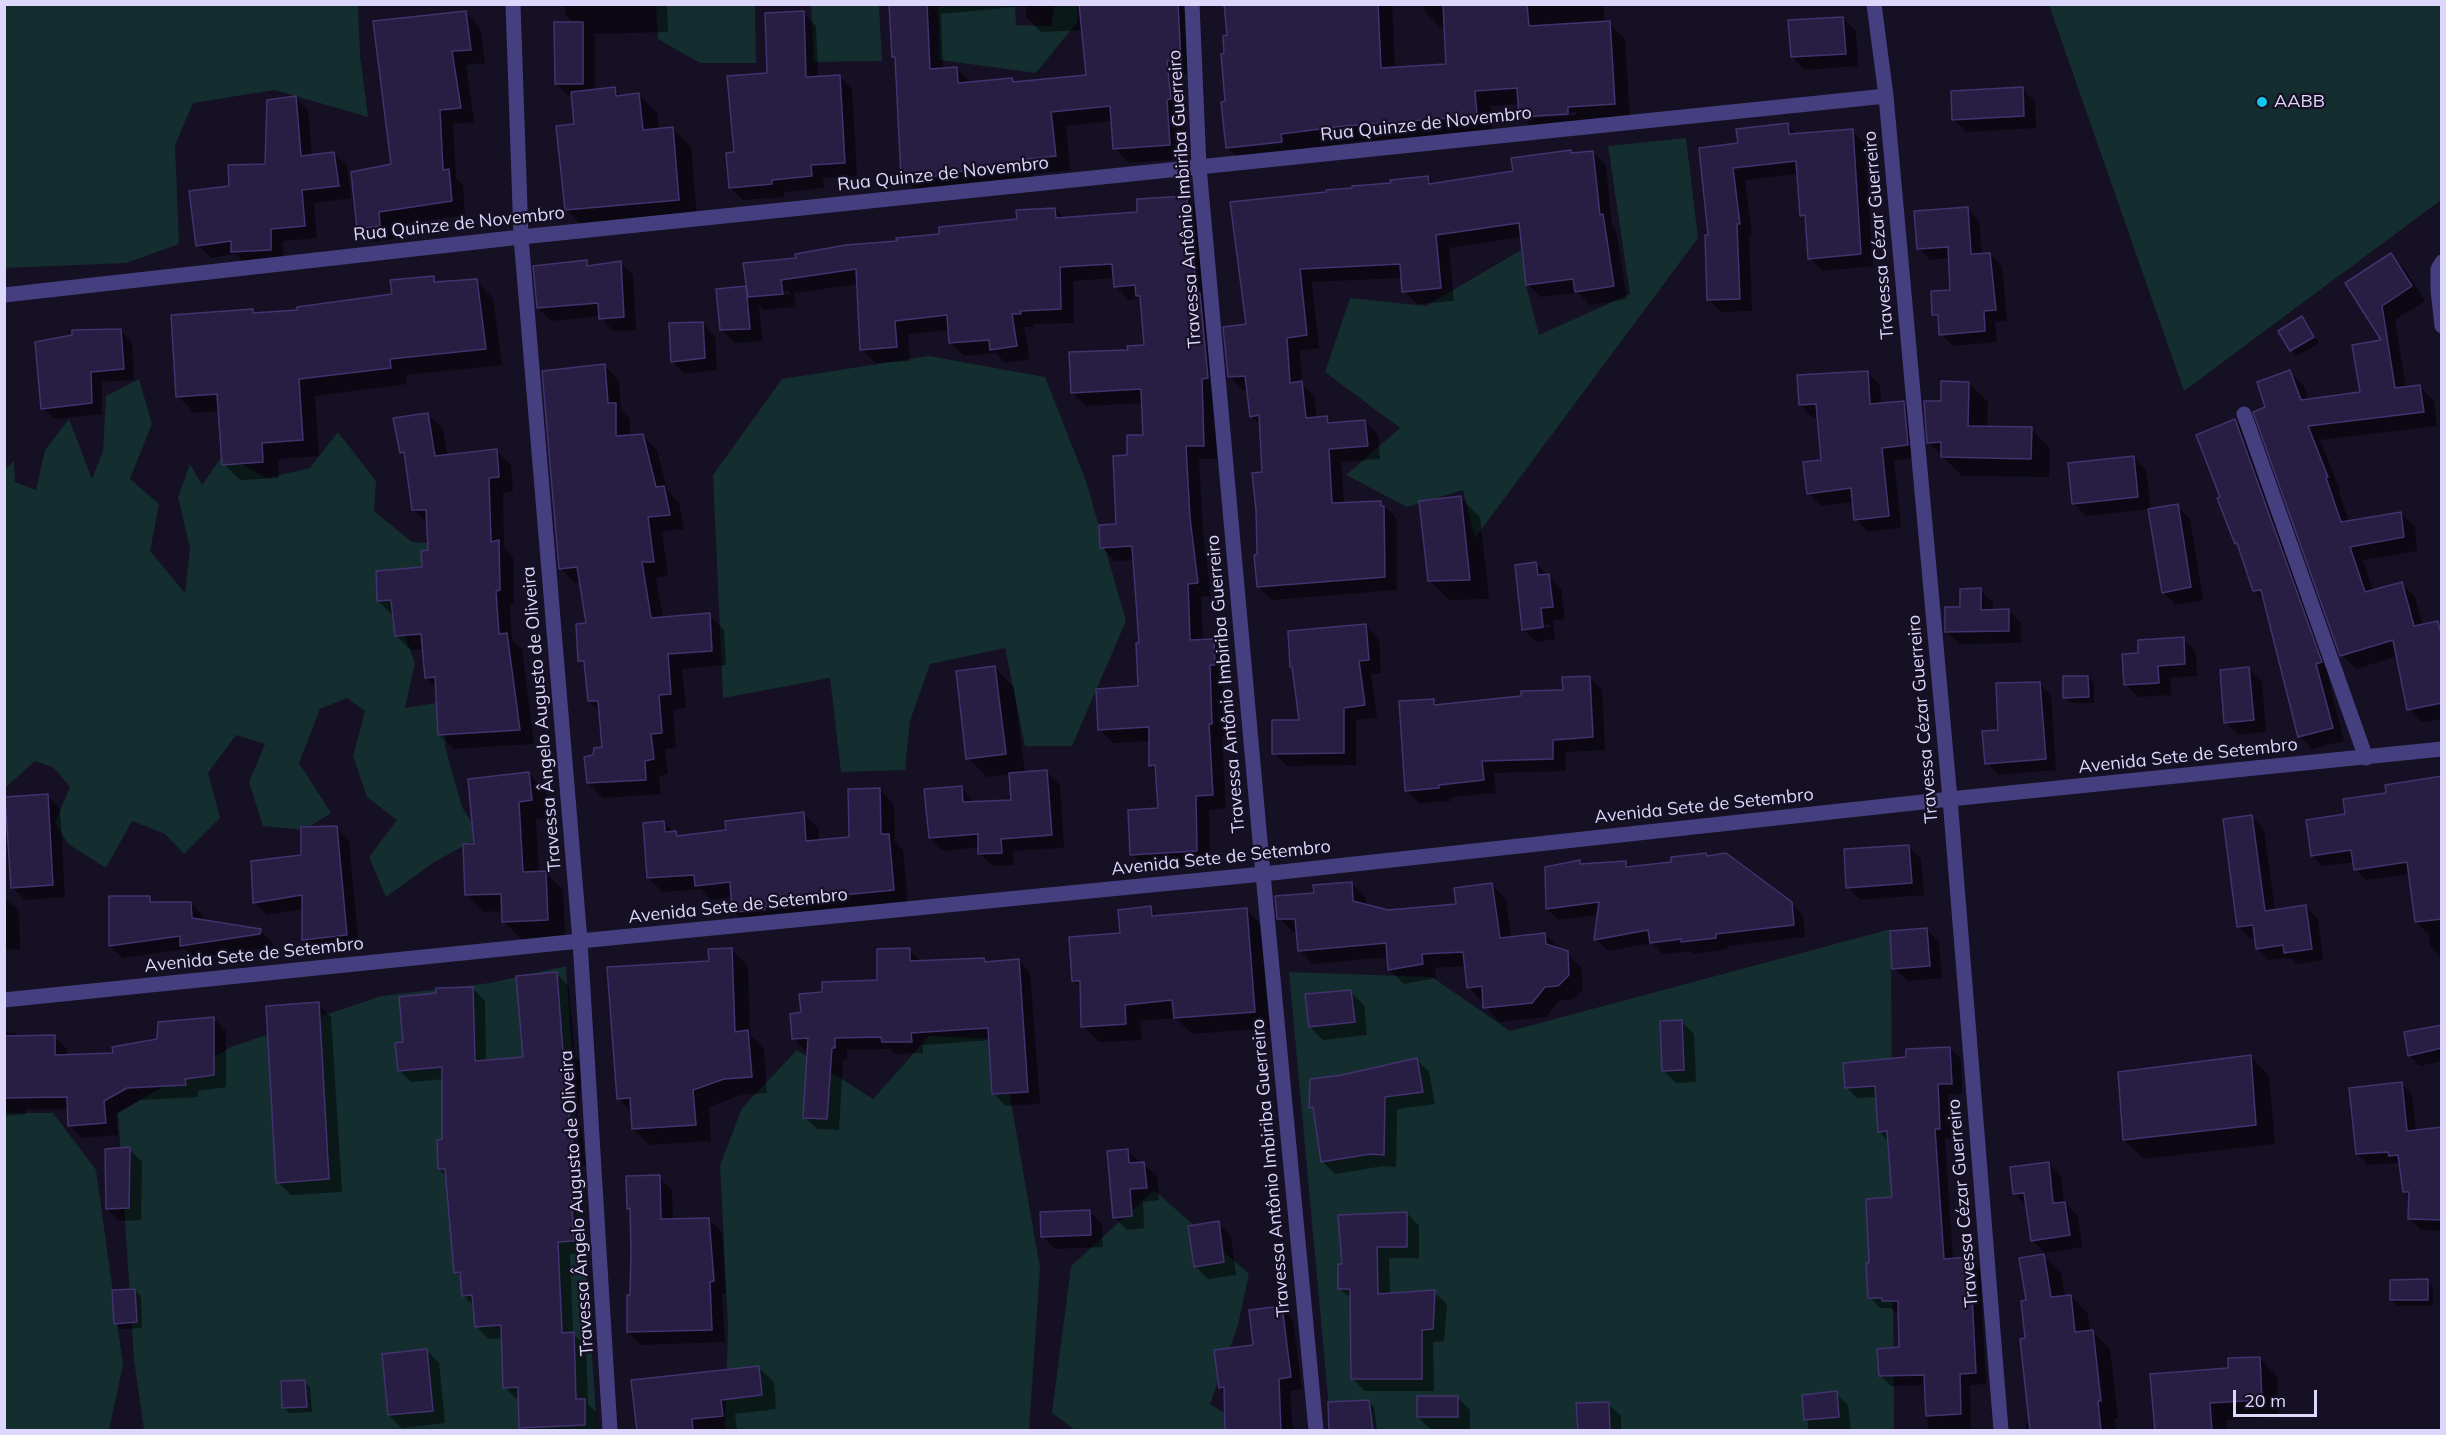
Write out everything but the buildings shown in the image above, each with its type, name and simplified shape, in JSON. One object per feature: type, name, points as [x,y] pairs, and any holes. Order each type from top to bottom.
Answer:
[{"type":"street","name":"Travessa Ângelo Augusto de Oliveira","points":[[513,4],[521,237],[580,940],[610,1431]]},
{"type":"street","name":"Travessa Antônio Imbiriba Guerreiro","points":[[1192,4],[1199,167],[1316,1431]]},
{"type":"street","name":"Travessa Cézar Guerreiro","points":[[1874,4],[1886,96],[1950,799],[2001,1431]]},
{"type":"street","name":"Rua Quinze de Novembro","points":[[4,295],[521,237],[1886,96]]},
{"type":"street","points":[[2440,265],[2438,290],[2442,326]]},
{"type":"street","points":[[2244,414],[2366,758]]},
{"type":"street","name":"Avenida Sete de Setembro","points":[[4,1000],[580,940],[1263,874],[1950,799],[2442,749]]},
{"type":"green space","points":[[4,5],[358,5],[360,55],[368,117],[275,90],[193,103],[175,145],[179,244],[126,263],[5,268]]},
{"type":"green space","points":[[656,5],[755,5],[756,63],[700,63],[658,39]]},
{"type":"green space","points":[[811,5],[879,5],[882,61],[814,62]]},
{"type":"green space","points":[[938,5],[1015,5],[1016,25],[1051,26],[1055,5],[1077,5],[1078,21],[1036,73],[940,60]]},
{"type":"green space","name":"AABB","points":[[2049,5],[2441,5],[2441,200],[2184,391]]},
{"type":"green space","points":[[1686,138],[1698,238],[1475,538],[1463,490],[1407,507],[1346,475],[1400,428],[1325,372],[1350,298],[1426,306],[1521,250],[1526,285],[1539,335],[1630,294],[1608,146]]},
{"type":"green space","points":[[929,356],[1045,377],[1086,481],[1126,621],[1072,746],[1025,746],[1005,648],[930,664],[910,721],[905,770],[841,772],[830,678],[723,698],[713,475],[782,379]]},
{"type":"green space","points":[[139,379],[152,424],[130,479],[159,504],[150,551],[185,593],[190,548],[178,497],[190,464],[202,485],[224,453],[266,478],[310,468],[338,432],[376,481],[374,511],[412,542],[450,544],[401,626],[415,663],[405,708],[448,701],[445,747],[462,807],[481,837],[434,862],[386,897],[369,857],[397,820],[367,797],[353,756],[365,711],[347,698],[320,709],[299,763],[331,813],[304,830],[263,826],[249,782],[265,744],[236,735],[208,773],[220,818],[184,854],[165,834],[132,821],[106,868],[68,844],[55,822],[70,787],[54,768],[35,761],[5,788],[5,470],[14,461],[15,482],[36,490],[45,450],[69,419],[92,479],[103,451],[106,396]]},
{"type":"green space","points":[[1891,929],[1894,1430],[1331,1430],[1289,972],[1432,977],[1510,1031]]},
{"type":"green space","points":[[566,966],[597,1430],[144,1430],[134,1360],[118,1113],[231,1047],[381,996],[490,983]]},
{"type":"green space","points":[[929,1036],[1000,1039],[1040,1268],[1029,1430],[725,1430],[728,1327],[720,1165],[742,1108],[797,1050],[873,1099]]},
{"type":"green space","points":[[4,1113],[53,1113],[96,1170],[123,1365],[109,1430],[5,1430]]},
{"type":"green space","points":[[1154,1190],[1249,1274],[1238,1325],[1210,1404],[1252,1430],[1075,1430],[1052,1413],[1071,1266]]},
{"type":"place","name":"AABB","points":[[2262,102]]}]
